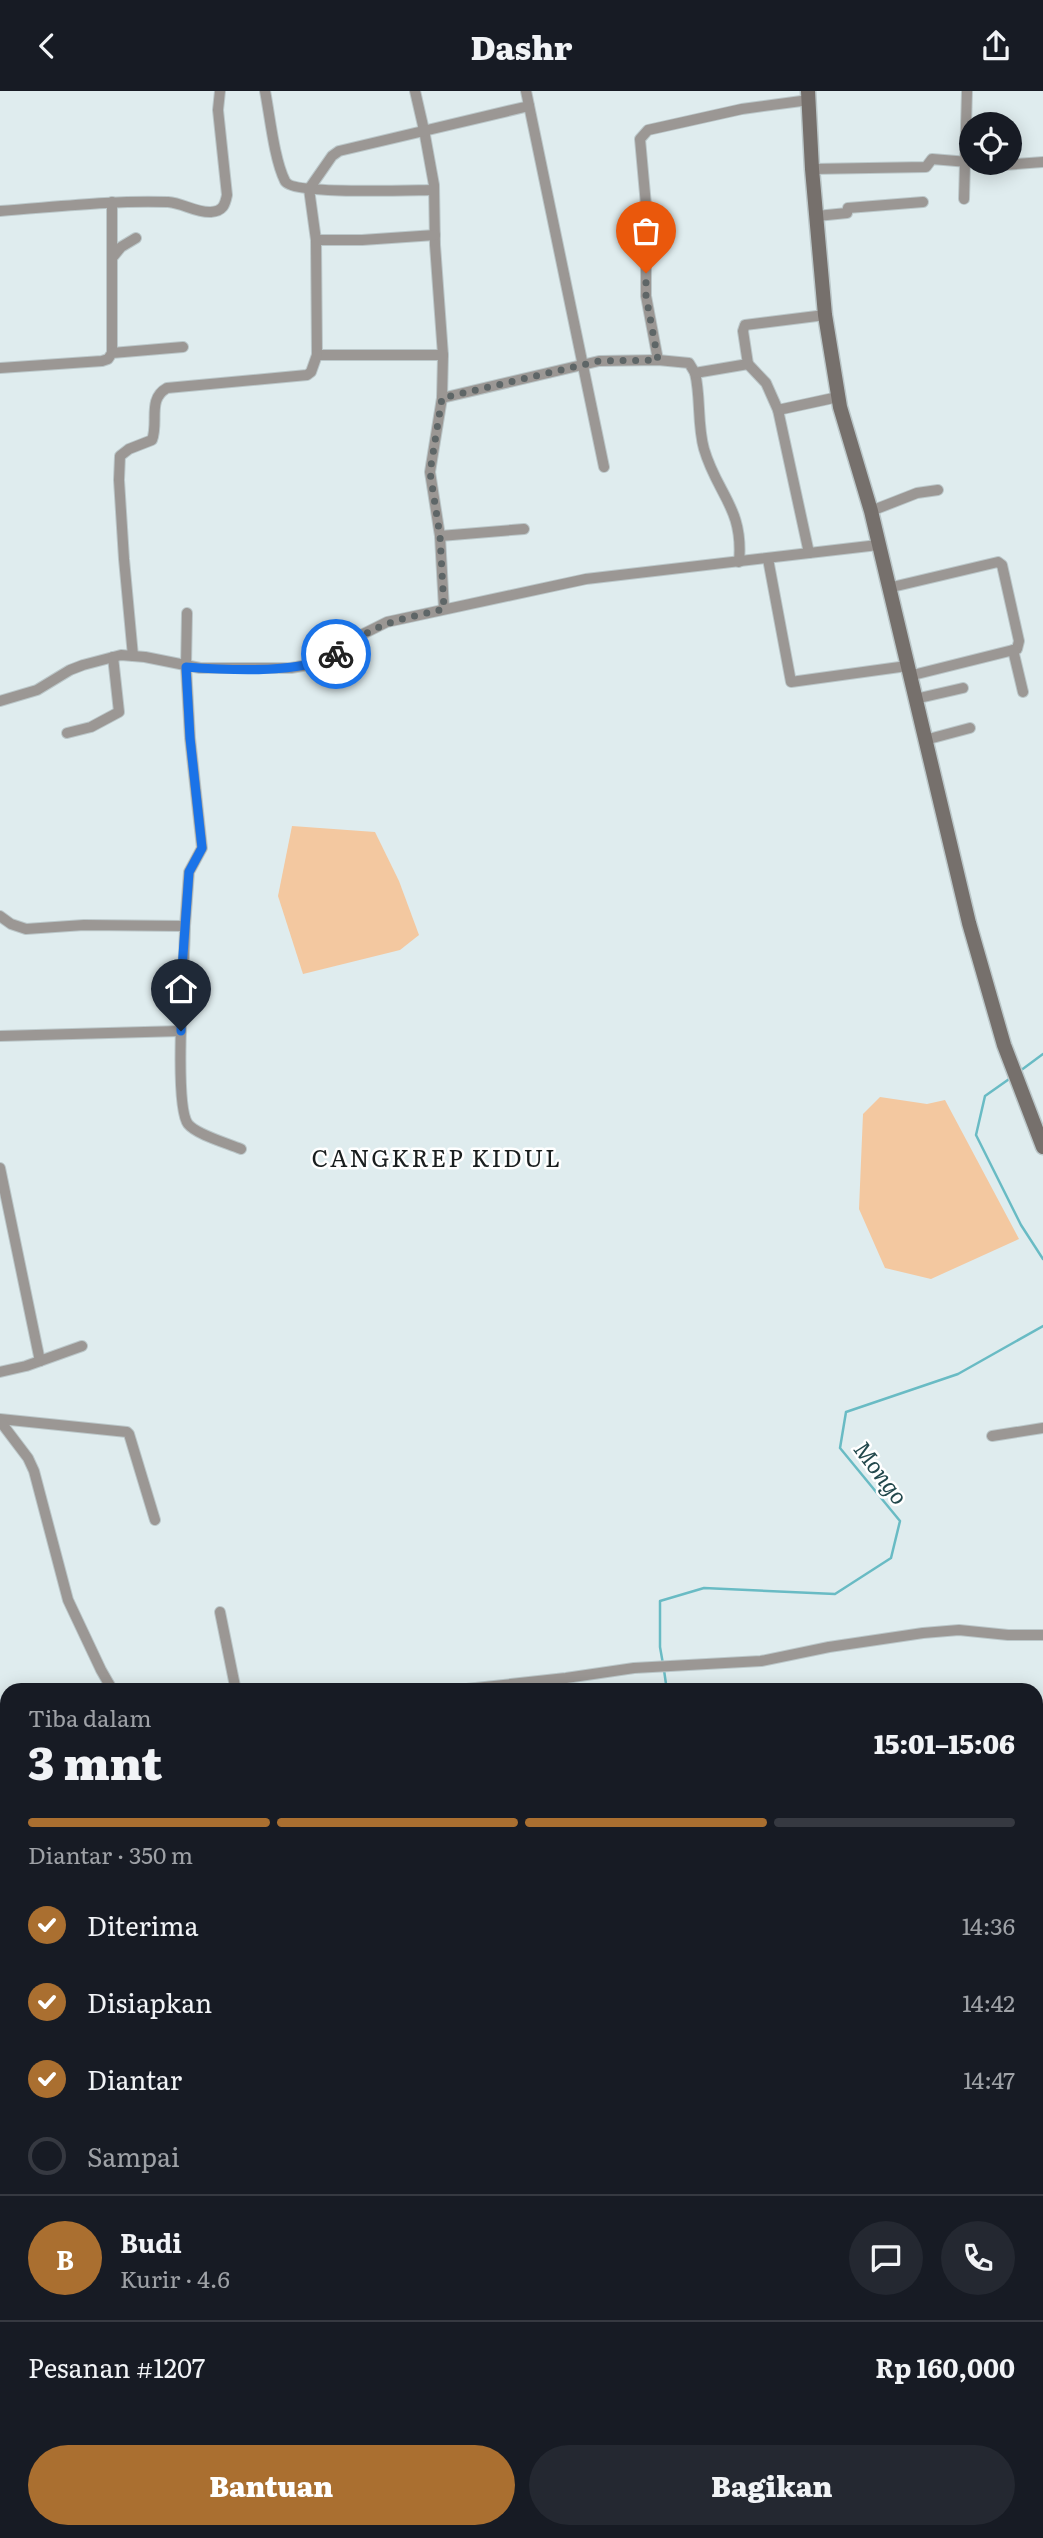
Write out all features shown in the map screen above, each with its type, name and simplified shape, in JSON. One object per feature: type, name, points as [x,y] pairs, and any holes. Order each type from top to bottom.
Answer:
[{"type":"main road","points":[[809,96],[812,169],[825,315],[838,397],[871,511],[969,923],[1004,1045],[1043,1147]]},
{"type":"street","points":[[0,211],[112,202],[173,202],[201,211],[220,210],[225,205],[227,195],[218,110],[220,91]]},
{"type":"street","points":[[265,91],[285,181],[289,185],[309,189],[434,190]]},
{"type":"street","points":[[415,91],[434,190],[443,355],[442,398],[430,472],[440,536],[444,609]]},
{"type":"street","points":[[526,91],[604,467]]},
{"type":"street","points":[[967,91],[967,112]]},
{"type":"street","points":[[658,360],[646,296],[646,205],[640,139],[648,130],[809,96]]},
{"type":"street","points":[[133,656],[119,479],[120,456],[129,449],[152,440],[155,431],[155,401],[161,391],[167,388],[307,375],[311,372],[317,355],[316,240],[309,189],[337,152],[529,106]]},
{"type":"street","points":[[812,169],[926,167],[932,159],[959,162]]},
{"type":"street","points":[[1022,164],[1043,162]]},
{"type":"street","points":[[964,199],[965,175]]},
{"type":"street","points":[[0,368],[108,359],[112,353],[112,202]]},
{"type":"street","points":[[817,216],[847,213],[849,208],[923,202]]},
{"type":"street","points":[[316,240],[435,235]]},
{"type":"street","points":[[112,259],[121,247],[136,238]]},
{"type":"street","points":[[809,554],[778,410],[766,383],[748,364],[743,331],[745,325],[825,315]]},
{"type":"street","points":[[112,353],[183,347]]},
{"type":"street","points":[[317,355],[443,355]]},
{"type":"street","points":[[442,398],[614,360],[689,363],[695,373],[704,446],[712,471],[736,516],[739,562]]},
{"type":"street","points":[[695,373],[748,364]]},
{"type":"street","points":[[778,410],[838,397]]},
{"type":"street","points":[[871,511],[917,493],[938,490]]},
{"type":"street","points":[[440,536],[524,529]]},
{"type":"street","points":[[0,701],[37,690],[83,664],[113,657],[133,656],[186,667],[291,668],[313,664],[332,656],[357,637],[387,622],[586,579],[878,545]]},
{"type":"street","points":[[768,559],[790,682],[908,671],[1013,650],[1019,646],[1000,563],[888,588]]},
{"type":"street","points":[[187,613],[186,667],[190,738],[202,848],[189,872],[181,1031],[182,1102],[186,1121],[194,1129],[241,1149]]},
{"type":"street","points":[[1013,650],[1023,692]]},
{"type":"street","points":[[67,733],[91,727],[118,712],[113,657]]},
{"type":"street","points":[[915,699],[963,688]]},
{"type":"street","points":[[925,740],[970,728]]},
{"type":"street","points":[[0,916],[11,924],[26,929],[96,925],[185,926]]},
{"type":"street","points":[[0,1036],[181,1031]]},
{"type":"street","points":[[0,1168],[40,1361]]},
{"type":"street","points":[[0,1372],[82,1346]]},
{"type":"street","points":[[0,1420],[127,1432],[155,1520]]},
{"type":"street","points":[[0,1420],[28,1458],[34,1471],[68,1600],[108,1683]]},
{"type":"street","points":[[992,1436],[1043,1428]]},
{"type":"street","points":[[220,1612],[234,1683]]},
{"type":"street","points":[[521,1683],[634,1668],[761,1661],[829,1647],[923,1633],[959,1630],[990,1634],[1043,1635]]},
{"type":"shaded area","points":[[292,826],[375,832],[399,881],[419,935],[400,950],[303,974],[278,896]]},
{"type":"shaded area","points":[[880,1097],[927,1104],[945,1100],[1019,1239],[931,1279],[885,1268],[859,1209],[863,1114]]},
{"type":"waterway","name":"Mongo","points":[[1020,1071],[1043,1054]]},
{"type":"waterway","name":"Mongo","points":[[1012,1077],[985,1096],[976,1135],[1021,1225],[1043,1259]]},
{"type":"waterway","name":"Mongo","points":[[663,1664],[660,1647],[660,1601],[704,1588],[835,1594],[891,1558],[900,1521],[840,1448],[846,1412],[958,1374],[1043,1326]]},
{"type":"waterway","name":"Mongo","points":[[664,1670],[666,1683]]},
{"type":"way so far","points":[[336,654],[357,637],[387,622],[444,609],[440,536],[430,472],[442,398],[599,361],[658,360],[646,296],[646,273]]},
{"type":"district","name":"CANGKREP KIDUL","points":[[437,1156]]},
{"type":"route","points":[[181,1031],[182,969],[189,872],[202,848],[190,738],[186,667],[291,668],[313,664],[336,654]]}]
